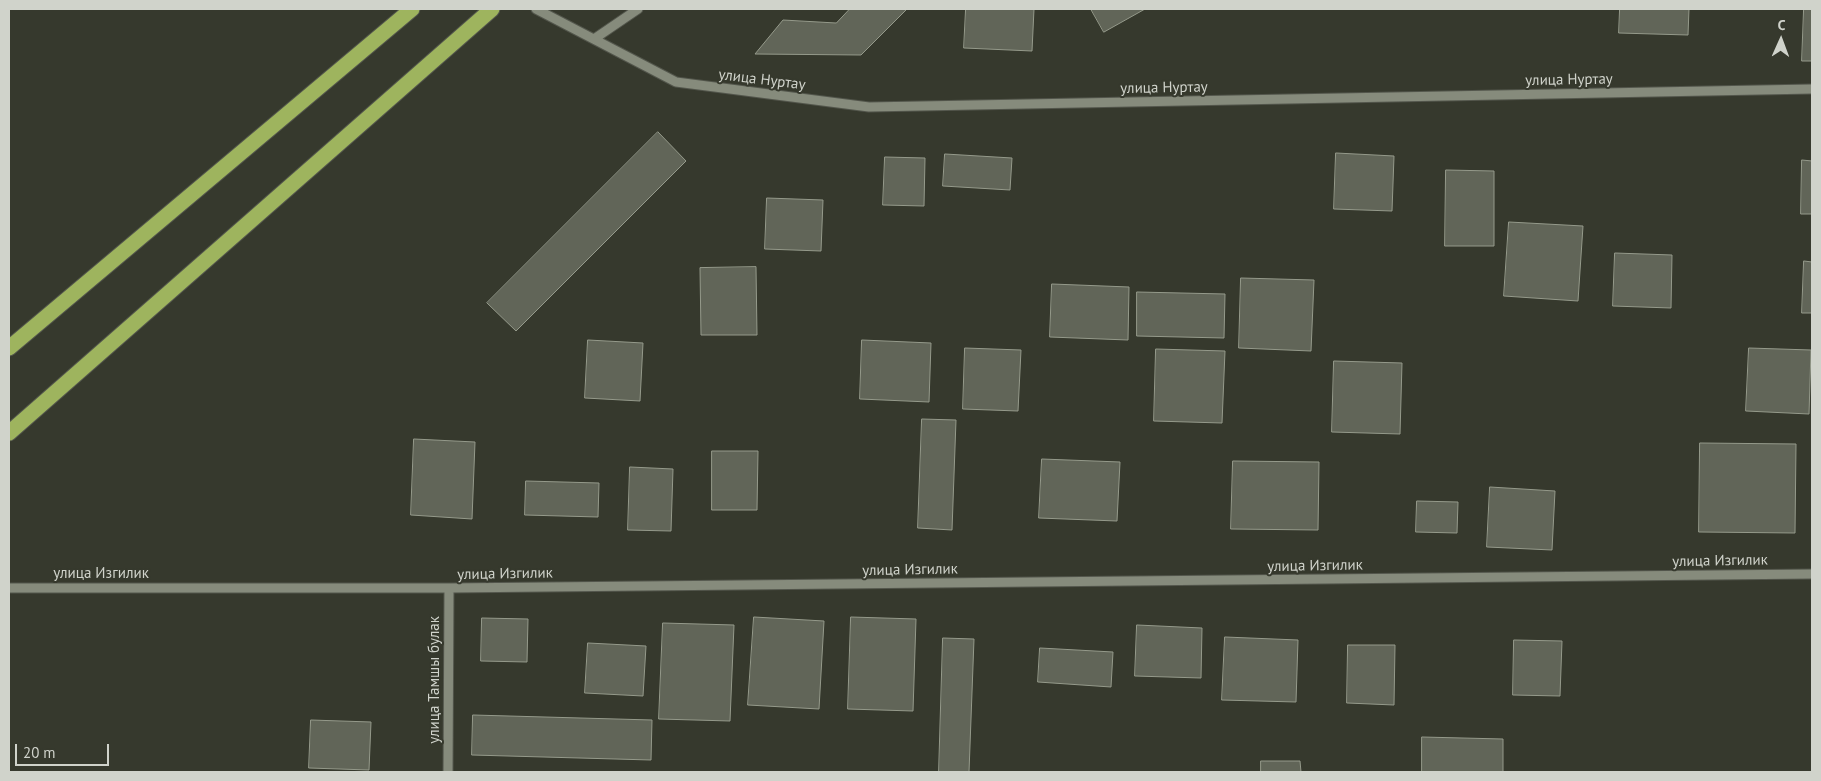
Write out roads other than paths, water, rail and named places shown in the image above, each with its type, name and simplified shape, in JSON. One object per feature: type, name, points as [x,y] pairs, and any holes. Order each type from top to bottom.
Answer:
[{"type":"highway","points":[[9,348],[412,9]]},
{"type":"highway","points":[[9,433],[492,9]]},
{"type":"street","name":"улица Нуртау","points":[[536,9],[676,82],[869,107],[1812,88]]},
{"type":"street","points":[[594,39],[638,9]]},
{"type":"street","name":"улица Изгилик","points":[[9,588],[449,588],[1812,574]]},
{"type":"street","name":"улица Тамшы булак","points":[[448,772],[449,588]]}]
